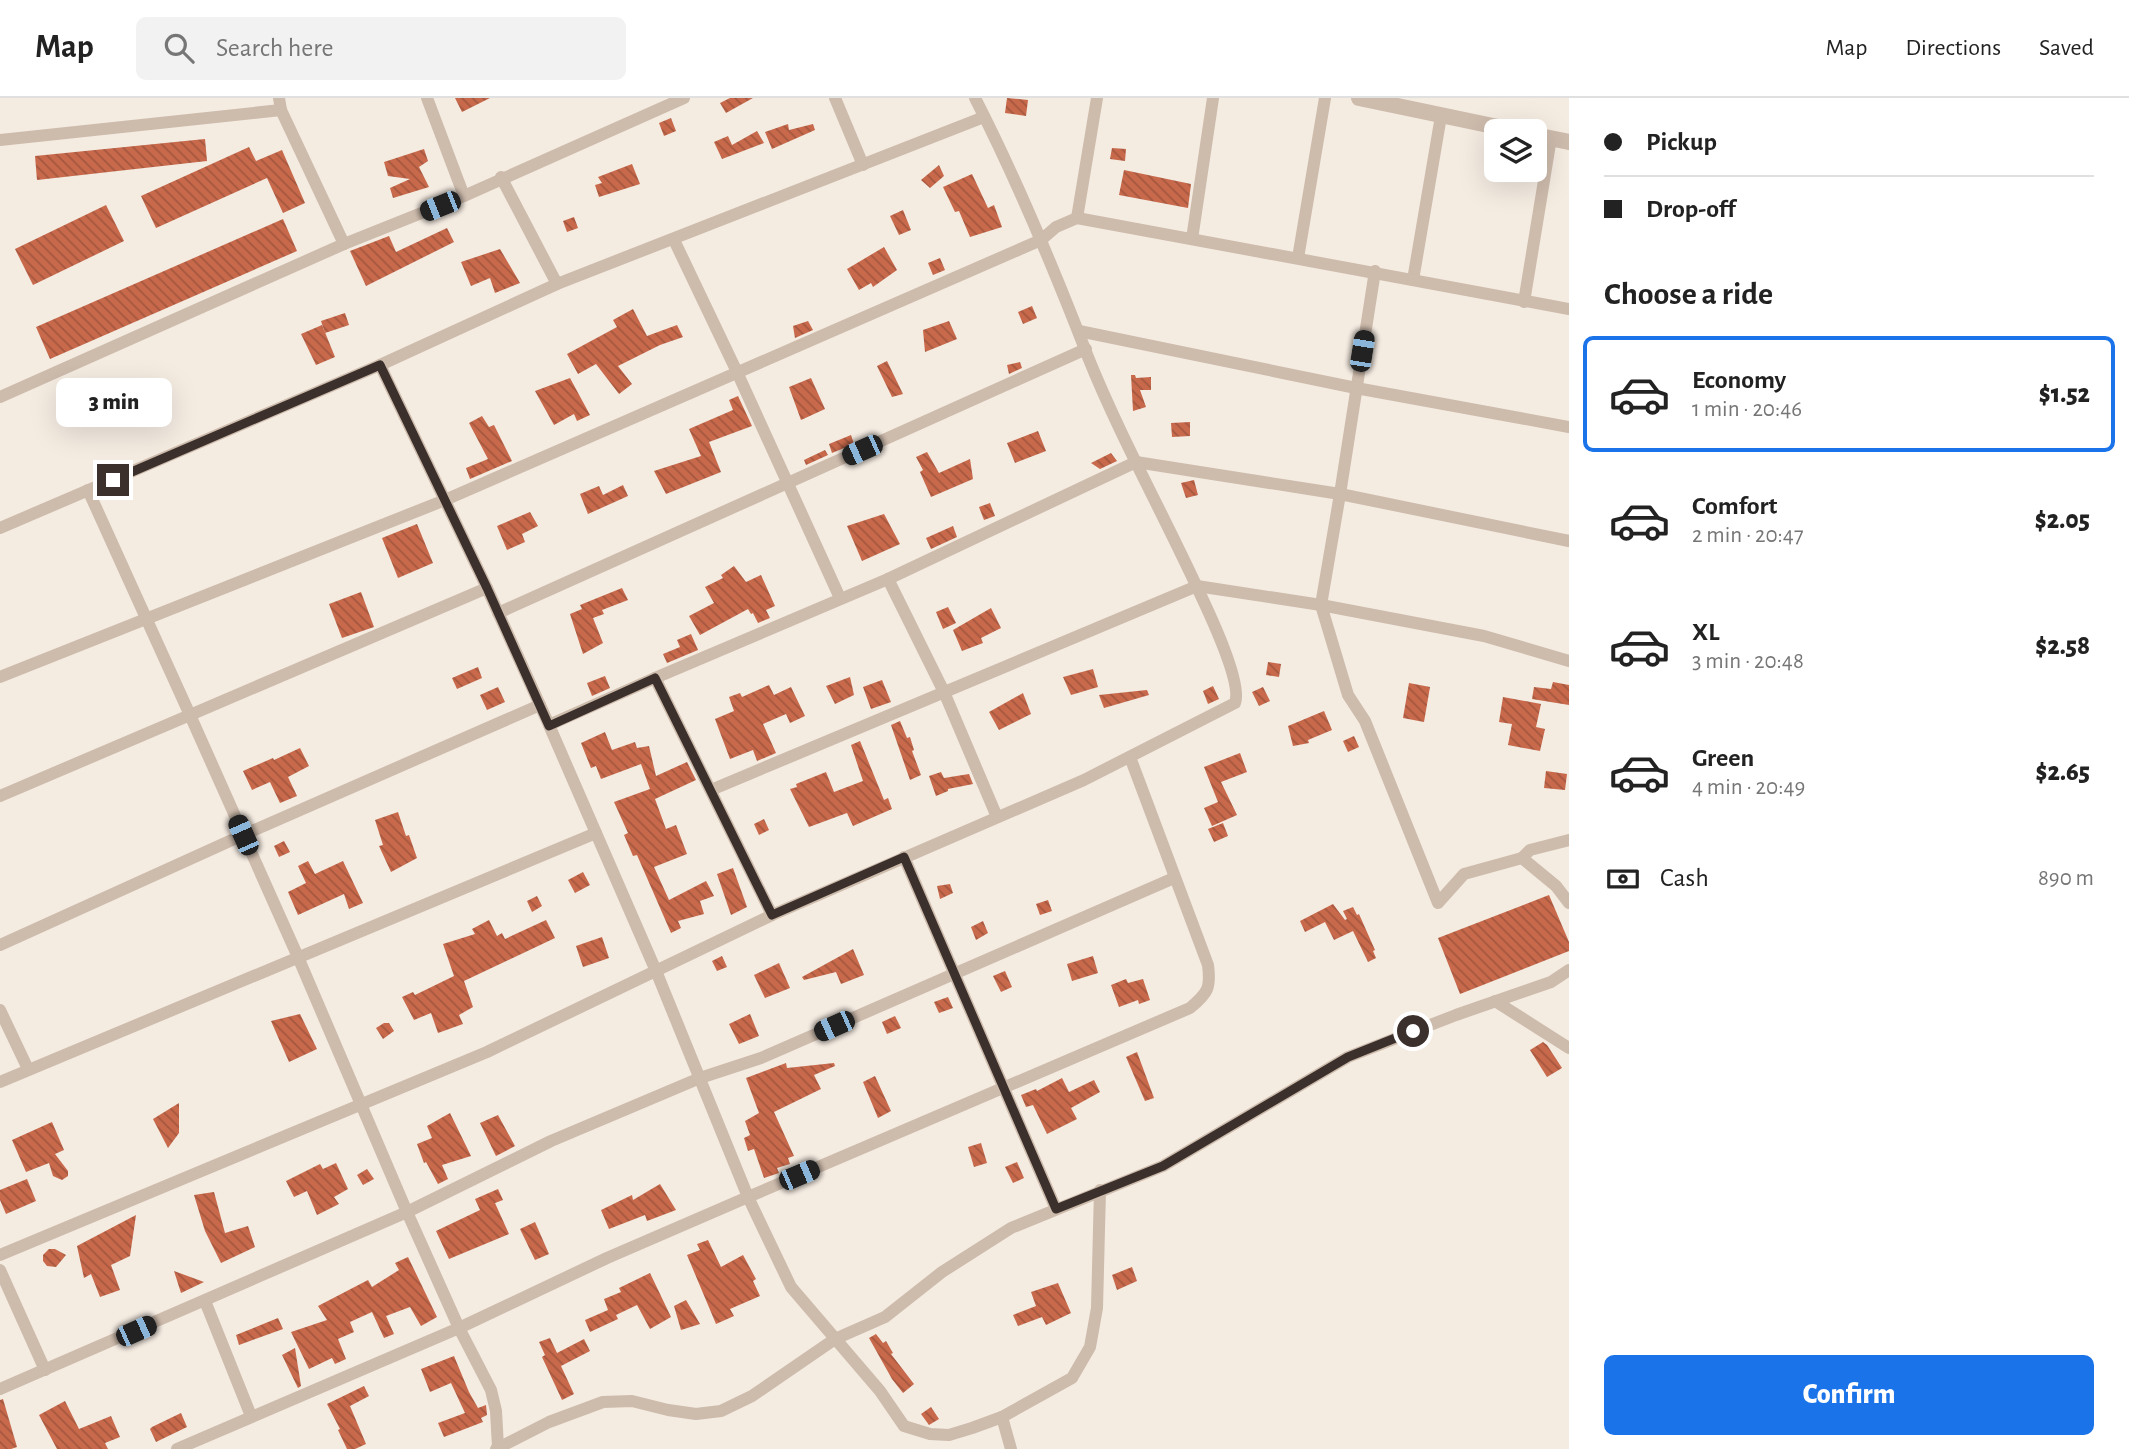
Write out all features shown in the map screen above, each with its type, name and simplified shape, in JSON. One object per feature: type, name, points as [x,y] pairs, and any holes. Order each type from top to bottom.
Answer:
[{"type":"street","points":[[427,98],[464,196]]},
{"type":"street","points":[[0,397],[684,98]]},
{"type":"street","points":[[835,98],[863,165]]},
{"type":"street","points":[[0,1255],[487,1052],[772,915],[1084,780],[1235,703],[1237,697],[1231,669],[1197,586],[1136,462],[1041,240],[975,98]]},
{"type":"street","points":[[1077,218],[1097,98]]},
{"type":"street","points":[[1192,239],[1213,98]]},
{"type":"street","points":[[1298,258],[1325,98]]},
{"type":"street","points":[[1359,98],[1412,103],[1441,116],[1484,124]]},
{"type":"street","points":[[0,140],[280,104],[345,244]]},
{"type":"street","points":[[1413,280],[1441,116]]},
{"type":"street","points":[[0,528],[380,365],[557,284],[984,117]]},
{"type":"street","points":[[1547,137],[1569,142]]},
{"type":"street","points":[[1524,302],[1551,138]]},
{"type":"street","points":[[501,177],[557,284]]},
{"type":"street","points":[[0,677],[445,500],[1041,240],[1056,227],[1077,218],[1569,309]]},
{"type":"street","points":[[674,240],[840,598]]},
{"type":"street","points":[[1375,271],[1321,605],[1348,695],[1365,721],[1438,903],[1464,874],[1522,858],[1530,850],[1569,840]]},
{"type":"street","points":[[1079,331],[1356,388],[1569,427]]},
{"type":"street","points":[[498,613],[1086,349]]},
{"type":"street","points":[[380,365],[540,705],[656,971],[748,1197],[791,1287],[880,1391],[904,1426],[913,1431],[949,1434],[1002,1418],[1072,1378],[1090,1347],[1097,1308],[1100,1190]]},
{"type":"street","points":[[549,726],[888,579],[1136,462],[1340,494],[1569,541]]},
{"type":"street","points":[[88,490],[298,957],[407,1212],[459,1328],[491,1390],[496,1411],[497,1448],[549,1422],[603,1402],[632,1401],[696,1414],[721,1411],[752,1396],[835,1339],[885,1317],[942,1272],[1011,1228],[1163,1166],[1348,1057],[1551,982],[1569,970]]},
{"type":"street","points":[[888,579],[943,692],[997,817]]},
{"type":"street","points":[[711,790],[1197,586],[1321,605],[1484,636],[1569,661]]},
{"type":"street","points":[[0,796],[487,588]]},
{"type":"street","points":[[655,678],[772,915]]},
{"type":"street","points":[[0,945],[540,705]]},
{"type":"street","points":[[177,1449],[459,1328],[607,1258],[1190,1008],[1204,997],[1210,983],[1208,965],[1130,757]]},
{"type":"street","points":[[0,1082],[596,833]]},
{"type":"street","points":[[904,857],[1056,1209]]},
{"type":"street","points":[[1522,858],[1556,886],[1569,903]]},
{"type":"street","points":[[0,1389],[407,1212],[551,1141],[700,1078],[761,1058],[1174,878]]},
{"type":"street","points":[[1495,1001],[1569,1048]]},
{"type":"street","points":[[0,1010],[28,1069]]},
{"type":"street","points":[[0,1270],[45,1370]]},
{"type":"street","points":[[205,1301],[251,1416]]},
{"type":"street","points":[[1002,1418],[1011,1449]]},
{"type":"building","points":[[455,98],[490,98],[462,112]]},
{"type":"building","points":[[730,98],[753,98],[726,113],[720,103]]},
{"type":"building","points":[[1007,98],[1028,100],[1026,116],[1005,113]]},
{"type":"building","points":[[671,118],[676,131],[664,136],[659,123]]},
{"type":"building","points":[[788,124],[789,130],[813,124],[815,130],[772,149],[765,132]]},
{"type":"building","points":[[757,131],[764,143],[722,159],[714,142],[728,136],[732,145]]},
{"type":"building","points":[[205,139],[207,161],[37,180],[35,156]]},
{"type":"building","points":[[249,147],[256,161],[282,150],[305,203],[283,213],[267,178],[156,228],[141,196]]},
{"type":"building","points":[[1112,148],[1126,149],[1125,161],[1110,159]]},
{"type":"building","points":[[424,149],[428,161],[419,167],[429,187],[393,198],[390,188],[410,179],[388,176],[384,162]]},
{"type":"building","points":[[632,164],[640,184],[599,197],[595,185],[602,183],[598,177]]},
{"type":"building","points":[[939,165],[944,176],[930,188],[921,180]]},
{"type":"building","points":[[1124,170],[1191,184],[1188,208],[1119,195]]},
{"type":"building","points":[[972,174],[988,208],[994,205],[1002,227],[970,237],[959,211],[955,212],[943,187]]},
{"type":"building","points":[[106,205],[124,241],[33,285],[15,249]]},
{"type":"building","points":[[903,210],[911,230],[899,235],[890,216]]},
{"type":"building","points":[[574,217],[578,228],[567,232],[563,221]]},
{"type":"building","points":[[283,219],[297,251],[50,359],[36,327]]},
{"type":"building","points":[[447,228],[454,242],[366,286],[350,251],[389,236],[396,252]]},
{"type":"building","points":[[884,247],[897,270],[873,287],[871,283],[859,290],[847,269]]},
{"type":"building","points":[[500,249],[520,283],[495,293],[490,278],[471,286],[461,262]]},
{"type":"building","points":[[940,258],[945,270],[933,275],[928,263]]},
{"type":"building","points":[[1032,306],[1037,318],[1023,324],[1018,312]]},
{"type":"building","points":[[633,309],[647,336],[677,325],[683,337],[618,366],[632,384],[619,394],[596,364],[578,374],[567,354],[617,327],[613,320]]},
{"type":"building","points":[[345,313],[349,325],[325,333],[321,321]]},
{"type":"building","points":[[808,321],[813,330],[795,338],[793,326]]},
{"type":"building","points":[[949,321],[957,339],[925,352],[923,330]]},
{"type":"building","points":[[322,325],[335,357],[316,365],[301,334]]},
{"type":"building","points":[[887,361],[903,394],[892,397],[877,366]]},
{"type":"building","points":[[1020,362],[1022,368],[1009,374],[1007,365]]},
{"type":"building","points":[[1131,375],[1136,378],[1151,377],[1151,390],[1140,390],[1146,407],[1133,411]]},
{"type":"building","points":[[570,378],[590,415],[577,421],[574,414],[554,425],[535,391]]},
{"type":"building","points":[[811,378],[825,409],[801,420],[789,387]]},
{"type":"building","points":[[738,396],[752,426],[709,442],[721,472],[666,494],[654,471],[701,456],[689,429],[733,410],[729,400]]},
{"type":"building","points":[[482,416],[489,427],[494,425],[512,461],[470,479],[466,468],[488,459],[469,423]]},
{"type":"building","points":[[1190,422],[1190,436],[1172,437],[1171,423]]},
{"type":"building","points":[[1038,431],[1046,451],[1015,463],[1007,443]]},
{"type":"building","points":[[851,435],[854,444],[832,453],[829,444]]},
{"type":"building","points":[[825,450],[828,455],[806,465],[804,460]]},
{"type":"building","points":[[927,452],[939,473],[970,459],[973,479],[931,497],[916,457]]},
{"type":"building","points":[[1111,453],[1117,461],[1100,469],[1091,463]]},
{"type":"building","points":[[1194,480],[1198,495],[1186,498],[1181,483]]},
{"type":"building","points":[[623,485],[628,496],[588,514],[580,494],[599,486],[603,495]]},
{"type":"building","points":[[990,503],[995,516],[984,520],[979,507]]},
{"type":"building","points":[[530,512],[538,526],[522,534],[525,542],[507,550],[497,526]]},
{"type":"building","points":[[884,514],[900,544],[862,561],[847,526]]},
{"type":"building","points":[[417,524],[433,563],[398,578],[382,538]]},
{"type":"building","points":[[953,526],[957,537],[931,549],[926,538]]},
{"type":"building","points":[[734,566],[746,582],[761,575],[775,606],[766,610],[770,618],[758,623],[748,609],[700,635],[689,616],[714,603],[705,587],[723,578],[721,575]]},
{"type":"building","points":[[622,588],[628,600],[602,610],[604,614],[593,618],[603,643],[583,654],[570,614],[582,609],[580,605]]},
{"type":"building","points":[[361,592],[374,627],[342,638],[329,604]]},
{"type":"building","points":[[948,607],[956,623],[943,629],[936,612]]},
{"type":"building","points":[[991,608],[1001,628],[981,638],[983,643],[962,651],[953,630]]},
{"type":"building","points":[[691,634],[698,650],[667,663],[663,654],[680,647],[677,640]]},
{"type":"building","points":[[1268,662],[1281,664],[1279,677],[1266,675]]},
{"type":"building","points":[[478,667],[482,678],[457,689],[452,678]]},
{"type":"building","points":[[1093,669],[1098,687],[1071,695],[1063,677]]},
{"type":"building","points":[[605,676],[610,688],[592,696],[587,683]]},
{"type":"building","points":[[850,677],[854,695],[835,704],[826,686]]},
{"type":"building","points":[[882,680],[891,702],[871,709],[863,687]]},
{"type":"building","points":[[1553,682],[1569,685],[1569,705],[1532,699],[1534,687],[1551,689]]},
{"type":"building","points":[[1409,683],[1430,687],[1424,722],[1403,718]]},
{"type":"building","points":[[769,685],[774,695],[791,687],[805,716],[790,723],[786,714],[763,724],[776,753],[757,761],[753,750],[730,759],[715,719],[734,711],[729,697],[740,693],[742,697]]},
{"type":"building","points":[[1213,686],[1219,699],[1208,704],[1203,691]]},
{"type":"building","points":[[498,687],[505,702],[487,710],[480,695]]},
{"type":"building","points":[[1263,687],[1270,701],[1259,706],[1252,692]]},
{"type":"building","points":[[1147,690],[1149,695],[1104,708],[1099,695]]},
{"type":"building","points":[[1023,693],[1031,714],[999,730],[989,712]]},
{"type":"building","points":[[1503,697],[1541,704],[1536,727],[1545,729],[1540,751],[1508,745],[1512,724],[1499,722]]},
{"type":"building","points":[[1324,711],[1332,730],[1308,740],[1309,743],[1293,746],[1288,726]]},
{"type":"building","points":[[900,721],[907,738],[910,737],[921,775],[910,780],[891,725]]},
{"type":"building","points":[[605,732],[612,750],[635,742],[637,748],[649,746],[656,776],[687,762],[696,780],[655,799],[666,829],[676,825],[687,854],[654,867],[669,900],[706,881],[714,896],[700,901],[704,914],[678,921],[681,928],[671,933],[637,855],[633,856],[624,835],[628,833],[614,802],[650,789],[641,764],[601,779],[596,766],[591,768],[581,743]]},
{"type":"building","points":[[1354,736],[1359,747],[1348,752],[1343,741]]},
{"type":"building","points":[[860,741],[884,800],[888,798],[892,809],[853,826],[847,813],[809,827],[790,789],[826,772],[834,792],[863,781],[851,745]]},
{"type":"building","points":[[300,748],[309,766],[288,777],[297,796],[280,803],[270,782],[252,790],[243,771]]},
{"type":"building","points":[[1240,753],[1247,772],[1221,782],[1237,815],[1212,826],[1204,808],[1218,802],[1204,767]]},
{"type":"building","points":[[1546,771],[1567,774],[1565,790],[1544,788]]},
{"type":"building","points":[[941,772],[944,778],[969,774],[973,784],[948,789],[936,796],[929,776]]},
{"type":"building","points":[[398,812],[417,858],[391,872],[379,846],[383,845],[375,820]]},
{"type":"building","points":[[764,819],[769,830],[759,835],[754,824]]},
{"type":"building","points":[[1223,823],[1228,836],[1214,842],[1208,829]]},
{"type":"building","points":[[284,841],[290,852],[279,857],[274,846]]},
{"type":"building","points":[[308,861],[315,874],[343,861],[363,903],[349,909],[344,894],[298,915],[288,892],[306,883],[298,866]]},
{"type":"building","points":[[733,868],[747,907],[731,915],[717,874]]},
{"type":"building","points":[[583,872],[590,885],[575,893],[568,880]]},
{"type":"building","points":[[950,884],[953,893],[940,899],[937,886]]},
{"type":"building","points":[[1549,895],[1569,942],[1569,951],[1460,994],[1438,938]]},
{"type":"building","points":[[537,896],[542,906],[532,912],[527,901]]},
{"type":"building","points":[[1048,900],[1052,911],[1040,915],[1036,904]]},
{"type":"building","points":[[1333,904],[1345,920],[1347,919],[1343,911],[1353,907],[1357,915],[1359,914],[1376,958],[1368,962],[1353,931],[1334,940],[1325,922],[1305,932],[1300,921]]},
{"type":"building","points":[[489,920],[497,936],[502,933],[505,939],[546,920],[555,938],[464,981],[473,1007],[459,1015],[463,1024],[438,1033],[431,1013],[414,1020],[402,997],[413,992],[415,995],[454,976],[443,944],[475,934],[472,929]]},
{"type":"building","points":[[983,921],[988,933],[976,940],[971,927]]},
{"type":"building","points":[[602,937],[609,958],[583,967],[576,946]]},
{"type":"building","points":[[853,949],[864,975],[841,984],[836,972],[804,980],[802,977]]},
{"type":"building","points":[[722,956],[727,967],[717,971],[712,961]]},
{"type":"building","points":[[1093,956],[1098,973],[1072,981],[1067,964]]},
{"type":"building","points":[[779,963],[790,988],[765,998],[754,975]]},
{"type":"building","points":[[1005,971],[1012,987],[1001,992],[993,976]]},
{"type":"building","points":[[1126,979],[1128,983],[1143,979],[1150,1000],[1139,1004],[1138,1000],[1119,1007],[1111,985]]},
{"type":"building","points":[[948,997],[953,1008],[939,1013],[934,1002]]},
{"type":"building","points":[[300,1014],[317,1049],[289,1062],[271,1021]]},
{"type":"building","points":[[750,1014],[759,1036],[739,1044],[729,1024]]},
{"type":"building","points":[[895,1016],[901,1028],[887,1034],[882,1022]]},
{"type":"building","points":[[389,1023],[394,1031],[383,1039],[376,1028]]},
{"type":"building","points":[[1543,1042],[1562,1068],[1547,1077],[1530,1050]]},
{"type":"building","points":[[1137,1052],[1154,1098],[1145,1101],[1126,1057]]},
{"type":"building","points":[[786,1063],[787,1068],[834,1063],[835,1066],[814,1075],[821,1089],[774,1112],[794,1156],[788,1158],[790,1164],[777,1168],[779,1173],[764,1178],[754,1149],[748,1151],[744,1138],[750,1135],[745,1121],[759,1113],[746,1078]]},
{"type":"building","points":[[875,1076],[891,1111],[878,1118],[863,1082]]},
{"type":"building","points":[[1062,1078],[1069,1092],[1094,1080],[1100,1092],[1071,1108],[1077,1119],[1047,1134],[1033,1105],[1026,1107],[1021,1095],[1036,1089],[1037,1091]]},
{"type":"building","points":[[179,1103],[179,1133],[168,1148],[153,1119]]},
{"type":"building","points":[[450,1113],[471,1156],[442,1165],[448,1179],[438,1184],[426,1162],[424,1163],[417,1144],[432,1138],[427,1126]]},
{"type":"building","points":[[498,1115],[515,1146],[496,1156],[480,1123]]},
{"type":"building","points":[[52,1122],[64,1150],[55,1154],[68,1171],[68,1176],[62,1180],[53,1176],[49,1163],[26,1172],[12,1140]]},
{"type":"building","points":[[981,1143],[987,1163],[974,1167],[968,1147]]},
{"type":"building","points":[[1017,1162],[1024,1178],[1013,1183],[1005,1167]]},
{"type":"building","points":[[336,1163],[348,1189],[334,1197],[339,1204],[317,1215],[307,1191],[294,1197],[286,1181],[320,1164],[323,1169]]},
{"type":"building","points":[[367,1169],[374,1179],[363,1185],[357,1175]]},
{"type":"building","points":[[27,1179],[36,1201],[6,1214],[0,1200],[0,1190]]},
{"type":"building","points":[[660,1184],[676,1210],[647,1221],[645,1215],[609,1229],[601,1210],[632,1195],[633,1200]]},
{"type":"building","points":[[498,1189],[503,1200],[495,1203],[509,1234],[449,1259],[436,1231],[480,1210],[475,1199]]},
{"type":"building","points":[[214,1192],[225,1233],[248,1226],[255,1247],[221,1263],[205,1231],[194,1195]]},
{"type":"building","points":[[136,1215],[130,1256],[111,1265],[120,1290],[100,1297],[91,1274],[84,1278],[77,1246]]},
{"type":"building","points":[[535,1222],[549,1254],[535,1260],[520,1229]]},
{"type":"building","points":[[708,1240],[721,1267],[743,1255],[756,1279],[753,1281],[760,1296],[730,1309],[734,1316],[716,1324],[687,1255],[700,1250],[697,1244]]},
{"type":"building","points":[[49,1249],[66,1255],[56,1267],[47,1266],[43,1261],[43,1255]]},
{"type":"building","points":[[408,1257],[437,1317],[421,1326],[410,1307],[386,1316],[394,1334],[384,1338],[372,1312],[350,1322],[354,1332],[338,1339],[346,1359],[335,1364],[332,1358],[309,1369],[291,1332],[327,1320],[318,1306],[368,1280],[372,1287],[399,1270],[395,1263]]},
{"type":"building","points":[[1132,1267],[1137,1281],[1117,1290],[1112,1275]]},
{"type":"building","points":[[174,1271],[204,1282],[181,1293]]},
{"type":"building","points":[[650,1273],[671,1317],[650,1329],[637,1305],[616,1315],[618,1319],[590,1332],[585,1320],[608,1310],[604,1299],[621,1292],[619,1288]]},
{"type":"building","points":[[1058,1283],[1071,1313],[1046,1325],[1042,1317],[1018,1326],[1013,1315],[1036,1306],[1031,1292]]},
{"type":"building","points":[[686,1300],[700,1324],[681,1330],[674,1306]]},
{"type":"building","points":[[278,1318],[283,1329],[239,1345],[236,1335]]},
{"type":"building","points":[[876,1334],[883,1343],[886,1341],[893,1353],[891,1354],[914,1384],[903,1393],[869,1338]]},
{"type":"building","points":[[550,1338],[557,1353],[584,1339],[590,1351],[561,1366],[574,1394],[562,1400],[542,1357],[545,1355],[539,1342]]},
{"type":"building","points":[[295,1348],[301,1386],[298,1388],[282,1355]]},
{"type":"building","points":[[454,1356],[469,1392],[478,1408],[486,1405],[487,1415],[481,1418],[483,1422],[444,1437],[438,1423],[465,1413],[451,1383],[430,1392],[421,1369]]},
{"type":"building","points":[[364,1386],[369,1396],[350,1406],[366,1444],[347,1449],[327,1404]]},
{"type":"building","points":[[3,1399],[17,1447],[11,1449],[0,1449],[0,1400]]},
{"type":"building","points":[[65,1401],[79,1429],[111,1416],[120,1437],[105,1443],[108,1449],[57,1449],[39,1415]]},
{"type":"building","points":[[931,1407],[939,1419],[929,1425],[921,1414]]},
{"type":"building","points":[[181,1413],[187,1427],[156,1442],[150,1429]]},
{"type":"route","points":[[113,480],[380,365],[487,588],[549,726],[655,678],[772,915],[904,857],[1056,1209],[1163,1166],[1348,1057],[1413,1031]]}]
